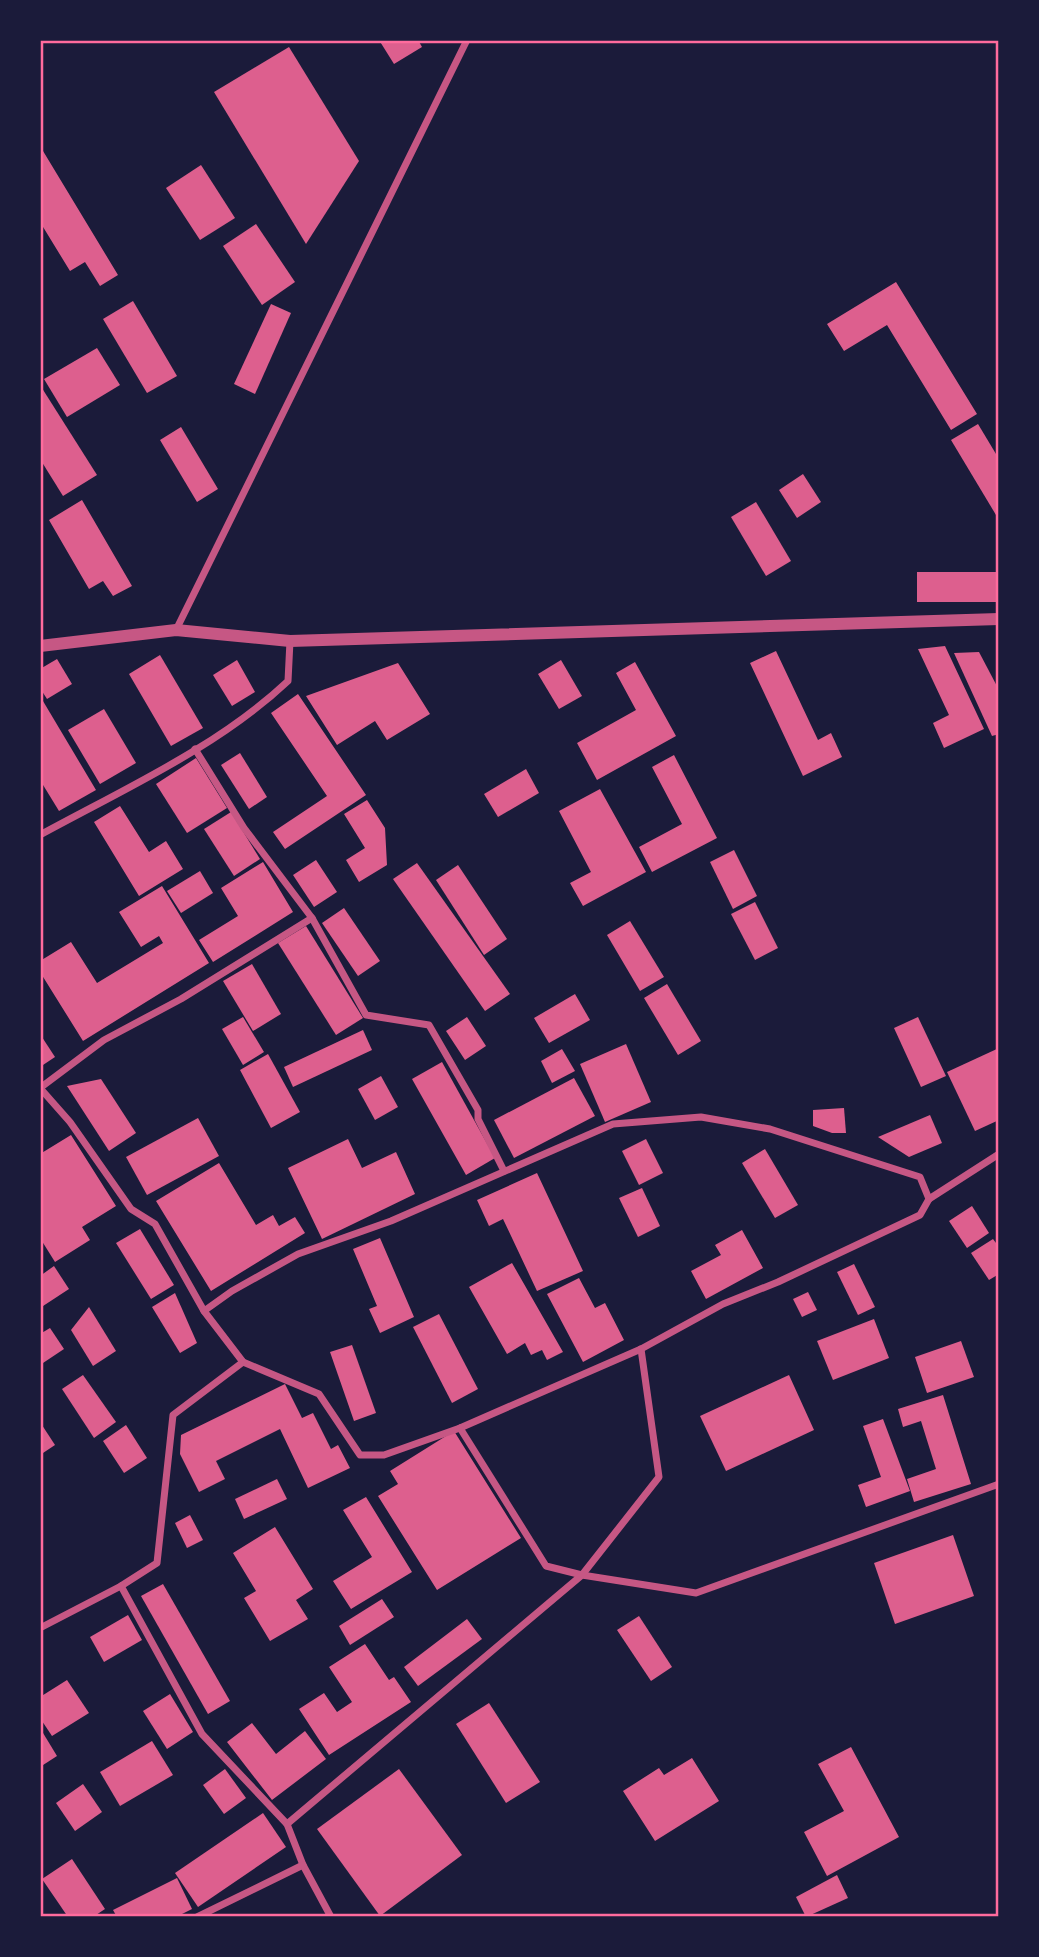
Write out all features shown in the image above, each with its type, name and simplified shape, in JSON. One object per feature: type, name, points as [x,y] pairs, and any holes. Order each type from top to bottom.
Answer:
[{"type":"street","points":[[176,630],[467,40]]},
{"type":"street","points":[[40,646],[176,630],[290,640],[999,618]]},
{"type":"street","points":[[40,835],[195,749],[264,704],[288,681],[290,640]]},
{"type":"street","points":[[195,749],[244,828],[312,918],[366,1015],[429,1025],[478,1110],[478,1119],[504,1171]]},
{"type":"street","points":[[312,918],[181,999],[104,1040],[40,1088],[70,1122],[131,1209],[155,1224],[204,1311],[243,1363],[319,1394],[360,1454],[384,1455],[460,1427],[641,1349],[723,1304],[778,1282],[920,1215],[929,1199],[999,1154]]},
{"type":"street","points":[[204,1311],[232,1291],[299,1254],[391,1221],[613,1124],[701,1117],[770,1129],[920,1177],[929,1199]]},
{"type":"street","points":[[287,1824],[582,1575],[659,1477],[641,1349]]},
{"type":"street","points":[[40,1628],[121,1586],[157,1563],[173,1415],[243,1363]]},
{"type":"street","points":[[460,1427],[546,1566],[582,1575],[696,1593],[999,1484]]},
{"type":"street","points":[[121,1586],[202,1734],[287,1824],[303,1865],[331,1917]]},
{"type":"street","points":[[197,1917],[303,1865]]},
{"type":"building","points":[[379,40],[418,40],[422,47],[394,64]]},
{"type":"building","points":[[289,47],[359,161],[306,244],[214,92]]},
{"type":"building","points":[[40,146],[118,275],[100,286],[85,262],[70,271],[40,222]]},
{"type":"building","points":[[201,165],[235,218],[200,240],[166,188]]},
{"type":"building","points":[[256,224],[295,282],[262,305],[223,246]]},
{"type":"building","points":[[896,282],[977,414],[951,430],[887,325],[844,351],[827,324]]},
{"type":"building","points":[[133,301],[177,376],[147,393],[103,319]]},
{"type":"building","points":[[271,304],[291,313],[255,394],[234,384]]},
{"type":"building","points":[[97,348],[120,385],[67,417],[44,379]]},
{"type":"building","points":[[40,385],[97,475],[63,496],[40,459]]},
{"type":"building","points":[[978,424],[999,459],[999,520],[951,440]]},
{"type":"building","points":[[181,427],[218,489],[197,502],[160,440]]},
{"type":"building","points":[[803,474],[821,502],[797,518],[779,490]]},
{"type":"building","points":[[82,500],[132,586],[113,596],[103,581],[89,589],[49,520]]},
{"type":"building","points":[[756,502],[791,561],[766,576],[731,517]]},
{"type":"building","points":[[917,572],[999,572],[999,602],[917,602]]},
{"type":"building","points":[[945,646],[984,729],[944,748],[933,723],[949,715],[918,649]]},
{"type":"building","points":[[776,651],[818,740],[831,733],[842,757],[803,776],[750,663]]},
{"type":"building","points":[[979,652],[999,690],[999,734],[992,736],[954,653]]},
{"type":"building","points":[[160,655],[203,728],[171,746],[129,674]]},
{"type":"building","points":[[57,659],[72,684],[47,699],[40,688],[40,669]]},
{"type":"building","points":[[237,660],[255,692],[232,706],[213,675]]},
{"type":"building","points":[[561,660],[582,696],[559,709],[538,674]]},
{"type":"building","points":[[635,662],[676,736],[597,780],[577,743],[636,710],[616,673]]},
{"type":"building","points":[[398,663],[430,714],[387,740],[375,721],[337,745],[306,696]]},
{"type":"building","points":[[298,694],[366,795],[285,849],[273,832],[327,796],[271,713]]},
{"type":"building","points":[[40,696],[96,790],[59,811],[40,780]]},
{"type":"building","points":[[104,709],[136,763],[100,784],[68,730]]},
{"type":"building","points":[[240,753],[267,797],[249,809],[221,765]]},
{"type":"building","points":[[674,755],[717,838],[652,872],[639,847],[682,824],[652,767]]},
{"type":"building","points":[[196,758],[227,808],[187,833],[156,784]]},
{"type":"building","points":[[526,769],[539,793],[498,817],[484,794]]},
{"type":"building","points":[[600,789],[646,872],[583,906],[570,883],[591,872],[559,811]]},
{"type":"building","points":[[367,800],[385,828],[387,865],[359,882],[346,860],[365,848],[344,814]]},
{"type":"building","points":[[120,806],[149,852],[166,841],[183,869],[139,896],[94,822]]},
{"type":"building","points":[[231,812],[260,859],[234,876],[204,829]]},
{"type":"building","points":[[734,850],[757,896],[733,909],[710,862]]},
{"type":"building","points":[[316,860],[337,892],[314,907],[293,875]]},
{"type":"building","points":[[263,862],[293,912],[213,962],[199,940],[238,916],[221,888]]},
{"type":"building","points":[[417,863],[510,994],[485,1011],[393,879]]},
{"type":"building","points":[[458,865],[507,939],[484,955],[436,880]]},
{"type":"building","points":[[200,871],[213,893],[181,913],[167,891]]},
{"type":"building","points":[[162,886],[209,963],[83,1041],[40,972],[40,961],[71,942],[97,983],[163,943],[159,936],[141,947],[119,912]]},
{"type":"building","points":[[755,902],[778,948],[755,960],[731,914]]},
{"type":"building","points":[[344,908],[380,961],[358,976],[322,923]]},
{"type":"building","points":[[630,921],[664,977],[640,991],[607,935]]},
{"type":"building","points":[[306,926],[363,1018],[336,1035],[278,943]]},
{"type":"building","points":[[252,964],[281,1014],[253,1031],[223,981]]},
{"type":"building","points":[[667,984],[701,1041],[678,1055],[644,998]]},
{"type":"building","points":[[575,994],[590,1020],[549,1043],[534,1018]]},
{"type":"building","points":[[243,1017],[264,1052],[243,1065],[222,1029]]},
{"type":"building","points":[[467,1017],[486,1046],[465,1060],[446,1031]]},
{"type":"building","points":[[918,1017],[946,1076],[921,1087],[894,1028]]},
{"type":"building","points":[[363,1030],[372,1050],[293,1087],[284,1067]]},
{"type":"building","points":[[40,1034],[55,1057],[40,1067]]},
{"type":"building","points":[[626,1044],[651,1102],[605,1122],[580,1064]]},
{"type":"building","points":[[999,1048],[999,1120],[975,1131],[947,1072]]},
{"type":"building","points":[[562,1049],[575,1071],[552,1083],[541,1061]]},
{"type":"building","points":[[268,1054],[300,1112],[271,1128],[240,1070]]},
{"type":"building","points":[[442,1062],[495,1158],[466,1175],[412,1079]]},
{"type":"building","points":[[381,1076],[398,1107],[375,1120],[358,1089]]},
{"type":"building","points":[[574,1078],[595,1116],[514,1158],[494,1120]]},
{"type":"building","points":[[101,1079],[136,1133],[109,1151],[67,1086]]},
{"type":"building","points":[[844,1108],[846,1133],[832,1133],[813,1126],[813,1110]]},
{"type":"building","points":[[930,1115],[942,1143],[909,1157],[878,1137]]},
{"type":"building","points":[[198,1118],[219,1156],[147,1195],[126,1157]]},
{"type":"building","points":[[71,1135],[116,1206],[82,1227],[90,1240],[55,1262],[40,1238],[40,1154]]},
{"type":"building","points":[[348,1139],[362,1168],[396,1152],[415,1194],[322,1239],[288,1168]]},
{"type":"building","points":[[646,1139],[663,1173],[639,1185],[622,1151]]},
{"type":"building","points":[[765,1149],[798,1205],[775,1218],[742,1163]]},
{"type":"building","points":[[219,1163],[256,1225],[273,1215],[279,1226],[295,1217],[305,1233],[211,1291],[156,1201]]},
{"type":"building","points":[[537,1173],[583,1271],[537,1291],[503,1219],[489,1226],[477,1200]]},
{"type":"building","points":[[642,1188],[660,1226],[638,1237],[619,1198]]},
{"type":"building","points":[[972,1206],[989,1233],[967,1248],[949,1221]]},
{"type":"building","points":[[140,1229],[174,1285],[151,1299],[116,1243]]},
{"type":"building","points":[[742,1230],[763,1268],[706,1299],[691,1271],[721,1255],[715,1245]]},
{"type":"building","points":[[380,1238],[414,1317],[380,1333],[369,1309],[377,1306],[353,1249]]},
{"type":"building","points":[[993,1239],[999,1247],[999,1274],[989,1280],[971,1253]]},
{"type":"building","points":[[512,1263],[563,1352],[547,1360],[542,1350],[531,1355],[525,1343],[507,1354],[469,1287]]},
{"type":"building","points":[[854,1264],[875,1307],[858,1315],[837,1272]]},
{"type":"building","points":[[54,1266],[69,1289],[40,1308],[40,1276]]},
{"type":"building","points":[[579,1278],[595,1308],[605,1303],[624,1340],[583,1362],[547,1294]]},
{"type":"building","points":[[808,1292],[817,1310],[802,1317],[793,1299]]},
{"type":"building","points":[[175,1293],[197,1343],[180,1353],[152,1307]]},
{"type":"building","points":[[89,1307],[116,1351],[93,1366],[71,1330]]},
{"type":"building","points":[[439,1314],[478,1389],[452,1403],[413,1327]]},
{"type":"building","points":[[874,1319],[889,1358],[833,1380],[817,1341]]},
{"type":"building","points":[[50,1328],[64,1349],[40,1365],[40,1334]]},
{"type":"building","points":[[961,1341],[974,1377],[927,1393],[915,1357]]},
{"type":"building","points":[[352,1345],[376,1413],[354,1421],[330,1352]]},
{"type":"building","points":[[83,1375],[116,1422],[94,1438],[62,1389]]},
{"type":"building","points":[[789,1375],[814,1430],[726,1471],[700,1416]]},
{"type":"building","points":[[285,1384],[302,1418],[313,1413],[331,1449],[338,1445],[350,1468],[308,1488],[280,1429],[216,1461],[225,1479],[199,1492],[180,1454],[181,1435]]},
{"type":"building","points":[[943,1395],[971,1484],[914,1502],[907,1479],[936,1469],[921,1421],[903,1427],[898,1409]]},
{"type":"building","points":[[883,1419],[910,1491],[866,1507],[858,1485],[881,1477],[863,1426]]},
{"type":"building","points":[[40,1422],[55,1445],[40,1455]]},
{"type":"building","points":[[126,1425],[147,1458],[124,1473],[103,1441]]},
{"type":"building","points":[[454,1431],[521,1538],[437,1590],[378,1496],[398,1484],[390,1471]]},
{"type":"building","points":[[277,1479],[287,1499],[244,1519],[235,1499]]},
{"type":"building","points":[[366,1497],[412,1572],[351,1609],[333,1581],[372,1557],[343,1510]]},
{"type":"building","points":[[190,1515],[203,1540],[187,1548],[175,1523]]},
{"type":"building","points":[[275,1527],[313,1589],[296,1600],[308,1619],[270,1641],[244,1598],[256,1591],[233,1553]]},
{"type":"building","points":[[953,1535],[974,1596],[895,1624],[874,1563]]},
{"type":"building","points":[[163,1584],[230,1701],[208,1714],[141,1596]]},
{"type":"building","points":[[382,1599],[394,1617],[350,1645],[339,1626]]},
{"type":"building","points":[[128,1615],[142,1640],[104,1662],[90,1637]]},
{"type":"building","points":[[639,1616],[672,1667],[651,1681],[617,1630]]},
{"type":"building","points":[[467,1619],[482,1639],[418,1686],[404,1667]]},
{"type":"building","points":[[365,1644],[389,1680],[394,1677],[411,1702],[329,1755],[299,1709],[324,1693],[337,1712],[352,1702],[329,1667]]},
{"type":"building","points":[[67,1680],[89,1713],[52,1736],[40,1718],[40,1697]]},
{"type":"building","points":[[170,1694],[193,1732],[167,1749],[143,1711]]},
{"type":"building","points":[[489,1703],[540,1782],[506,1803],[456,1724]]},
{"type":"building","points":[[252,1723],[276,1754],[305,1731],[326,1759],[272,1800],[227,1742]]},
{"type":"building","points":[[40,1728],[57,1756],[40,1767]]},
{"type":"building","points":[[152,1741],[173,1775],[120,1806],[100,1772]]},
{"type":"building","points":[[851,1747],[899,1837],[827,1876],[804,1832],[844,1811],[818,1764]]},
{"type":"building","points":[[692,1758],[719,1801],[655,1841],[623,1791],[659,1768],[664,1775]]},
{"type":"building","points":[[225,1769],[246,1798],[224,1814],[203,1785]]},
{"type":"building","points":[[399,1769],[462,1855],[380,1916],[317,1829]]},
{"type":"building","points":[[83,1784],[102,1812],[75,1831],[56,1803]]},
{"type":"building","points":[[263,1813],[286,1847],[198,1907],[175,1873]]},
{"type":"building","points":[[72,1859],[105,1909],[93,1917],[68,1917],[42,1879]]},
{"type":"building","points":[[837,1875],[848,1898],[806,1917],[796,1897]]},
{"type":"building","points":[[177,1878],[192,1909],[176,1917],[117,1917],[113,1910]]}]
